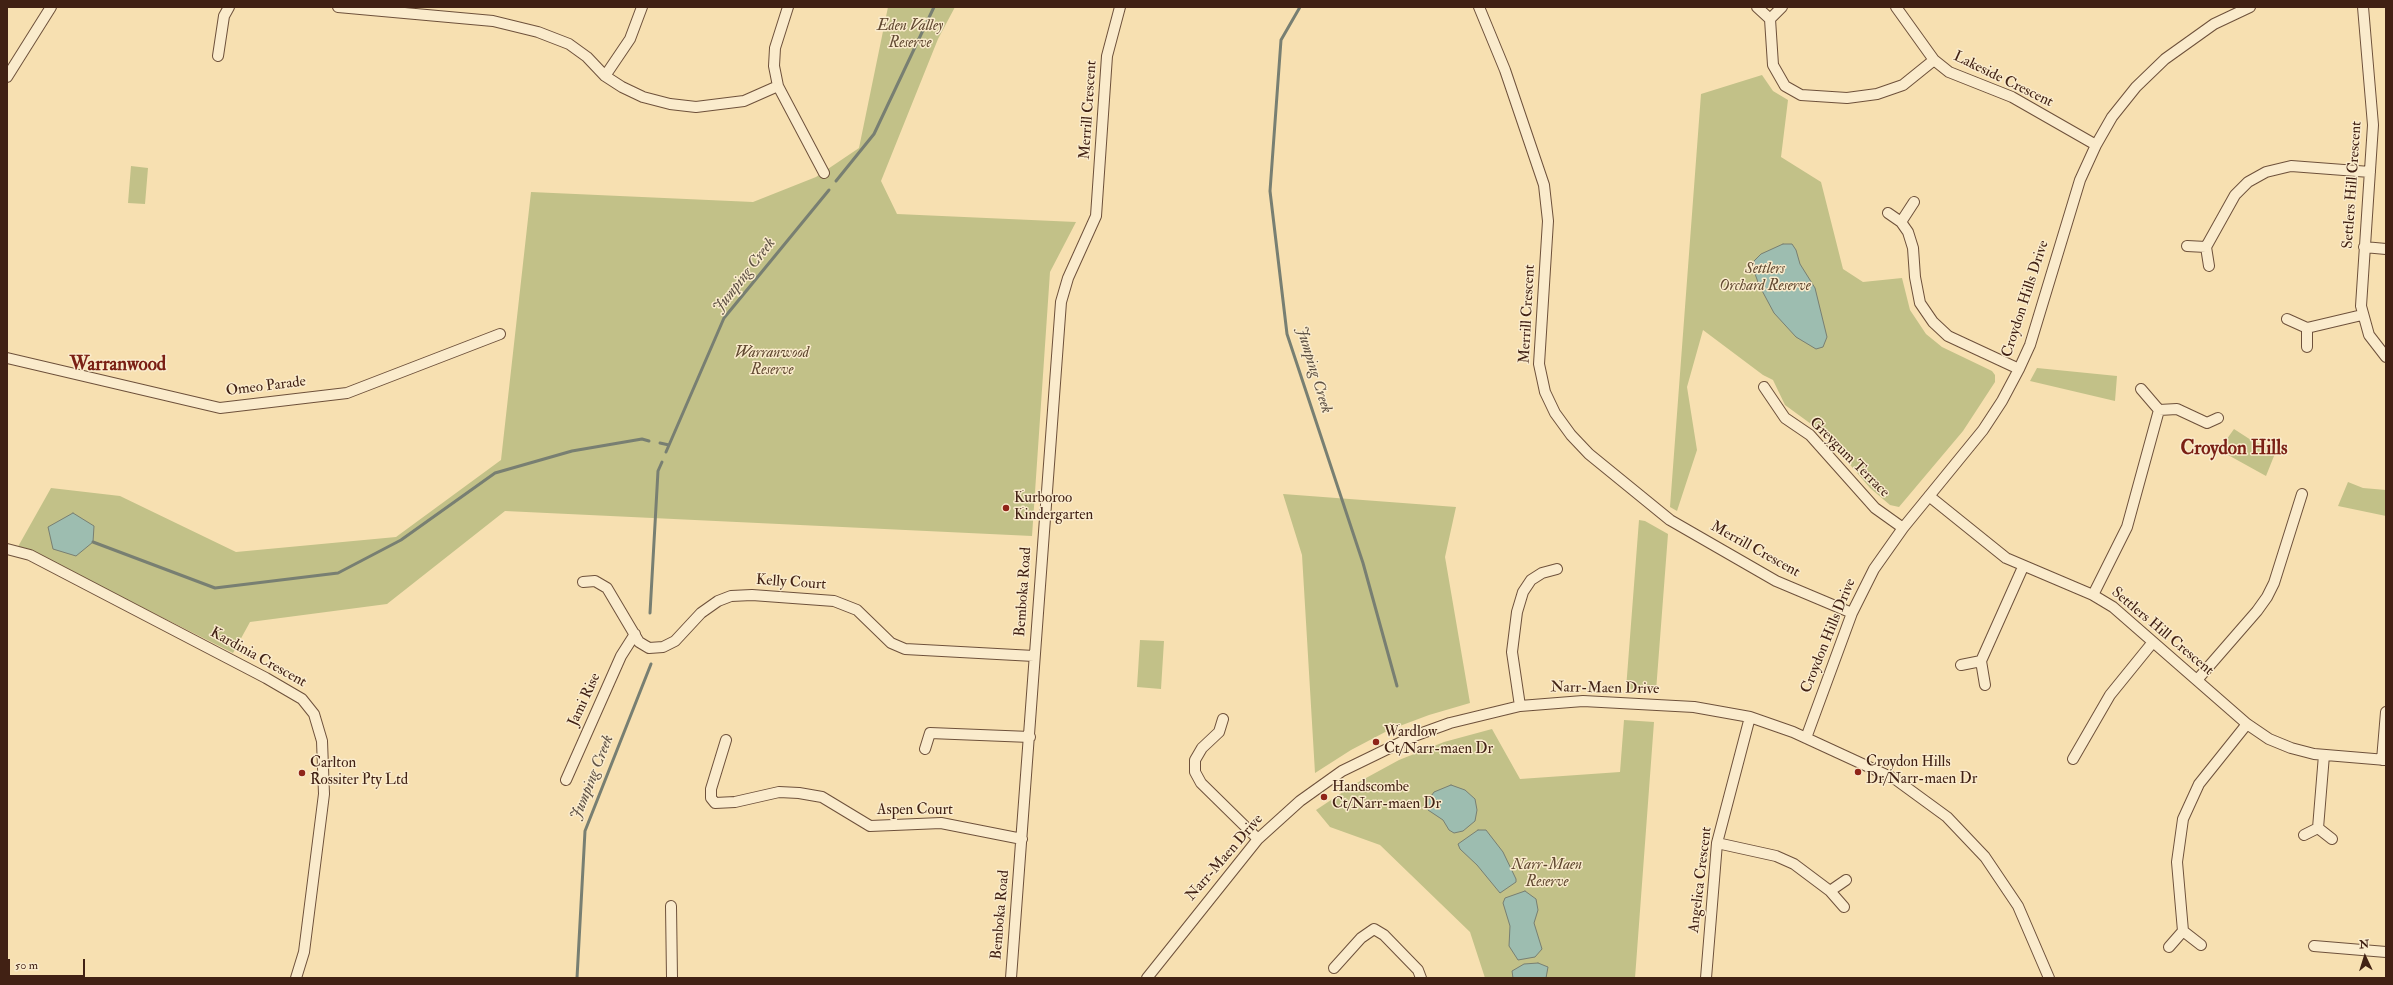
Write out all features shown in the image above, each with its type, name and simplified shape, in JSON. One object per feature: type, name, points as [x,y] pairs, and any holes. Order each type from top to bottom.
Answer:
[{"type":"street","points":[[7,77],[51,7]]},
{"type":"street","points":[[218,56],[224,16],[229,7]]},
{"type":"street","points":[[338,7],[493,21],[538,32],[569,44],[587,57],[605,76],[643,97],[670,104],[696,107],[744,101],[778,86]]},
{"type":"street","points":[[605,76],[630,39],[642,7]]},
{"type":"street","points":[[788,7],[775,48],[774,66],[778,86],[824,173]]},
{"type":"street","name":"Merrill Crescent","points":[[1096,216],[1107,56],[1120,7]]},
{"type":"street","name":"Merrill Crescent","points":[[1479,7],[1505,70],[1540,167],[1544,185],[1548,220],[1539,364],[1545,392],[1555,413],[1571,435],[1589,454],[1631,490],[1670,520],[1776,581],[1852,613]]},
{"type":"street","points":[[1757,7],[1770,19],[1772,65],[1785,86],[1802,95],[1846,98],[1877,94],[1903,86],[1934,60]]},
{"type":"street","points":[[1770,19],[1782,7]]},
{"type":"street","name":"Lakeside Crescent","points":[[1896,7],[1934,60],[1949,72],[2012,97],[2096,145]]},
{"type":"street","name":"Croydon Hills Drive","points":[[1806,738],[1852,613],[1874,569],[1903,528],[1992,417],[2019,369],[2030,345],[2073,198],[2096,145],[2123,102],[2165,59],[2214,24],[2250,7]]},
{"type":"street","name":"Settlers Hill Crescent","points":[[2363,7],[2373,125],[2360,297],[2362,315],[2374,344],[2386,357]]},
{"type":"street","points":[[2209,266],[2206,247],[2235,195],[2248,182],[2266,172],[2291,166],[2370,172]]},
{"type":"street","points":[[1901,222],[1914,202]]},
{"type":"street","points":[[1888,213],[1901,222],[1914,248],[1918,293],[1920,303],[1927,315],[1948,336],[2019,369]]},
{"type":"street","name":"Bemboka Road","points":[[1010,978],[1030,737],[1034,656],[1061,302],[1068,278],[1096,216]]},
{"type":"street","points":[[2188,246],[2206,247]]},
{"type":"street","points":[[2364,247],[2386,249]]},
{"type":"street","points":[[2288,320],[2307,328],[2362,315]]},
{"type":"street","points":[[2307,328],[2307,347]]},
{"type":"street","name":"Omeo Parade","points":[[7,358],[220,408],[347,393],[500,334]]},
{"type":"street","name":"Greygum Terrace","points":[[1764,387],[1785,418],[1810,435],[1875,508],[1903,528]]},
{"type":"street","points":[[2141,389],[2159,410]]},
{"type":"street","points":[[2159,410],[2177,409],[2206,423],[2218,418]]},
{"type":"street","points":[[2093,595],[2127,527],[2159,410]]},
{"type":"street","points":[[2197,680],[2254,615],[2267,597],[2274,582],[2302,494]]},
{"type":"street","name":"Settlers Hill Crescent","points":[[1929,496],[2006,558],[2023,567],[2093,595],[2113,607],[2247,724],[2280,744],[2303,752],[2384,760]]},
{"type":"street","name":"Kardinia Crescent","points":[[7,548],[30,555],[266,678],[302,699],[314,714],[322,741],[324,794],[304,952],[296,978]]},
{"type":"street","points":[[1985,685],[1981,660],[2023,567]]},
{"type":"street","points":[[1520,706],[1512,652],[1516,612],[1523,592],[1531,580],[1542,573],[1557,569]]},
{"type":"street","name":"Kelly Court","points":[[583,582],[595,581],[607,588],[639,642],[649,648],[663,648],[675,641],[701,613],[718,601],[731,596],[752,595],[834,601],[858,610],[891,643],[906,648],[1034,656]]},
{"type":"street","name":"Jami Rise","points":[[566,780],[621,656],[635,634]]},
{"type":"street","points":[[2073,758],[2110,695],[2153,642]]},
{"type":"street","points":[[1961,665],[1981,660]]},
{"type":"street","name":"Narr-Maen Drive","points":[[1147,978],[1258,839],[1300,801],[1342,771],[1374,754],[1435,727],[1481,714],[1520,706],[1552,702],[1609,701],[1713,709],[1750,717],[1806,738],[1895,779],[1935,806],[1959,828],[1986,857],[2008,889],[2027,924],[2049,978]]},
{"type":"street","points":[[2384,760],[2386,712]]},
{"type":"street","name":"Angelica Crescent","points":[[1706,978],[1717,843],[1750,717]]},
{"type":"street","points":[[1223,718],[1218,732],[1202,748],[1195,760],[1195,772],[1201,783],[1258,839]]},
{"type":"street","points":[[2169,947],[2183,931],[2177,862],[2183,819],[2199,784],[2247,724]]},
{"type":"street","points":[[925,749],[930,733],[1030,737]]},
{"type":"street","name":"Aspen Court","points":[[726,740],[711,789],[711,798],[716,803],[735,802],[779,792],[799,793],[822,797],[870,826],[941,823],[1022,839]]},
{"type":"street","points":[[2318,828],[2324,755]]},
{"type":"street","points":[[2304,835],[2318,828]]},
{"type":"street","points":[[2318,828],[2332,839]]},
{"type":"street","points":[[1717,843],[1785,860],[1802,869],[1830,891],[1844,907]]},
{"type":"street","points":[[1830,891],[1846,880]]},
{"type":"street","points":[[671,906],[672,978]]},
{"type":"street","points":[[1334,968],[1361,938],[1374,929],[1384,935],[1418,970],[1421,978]]},
{"type":"street","points":[[2183,931],[2201,945]]},
{"type":"street","points":[[2314,946],[2386,952]]},
{"type":"green space","name":"Warranwood Reserve","points":[[888,7],[955,7],[938,39],[881,181],[897,214],[1076,222],[1050,272],[1032,536],[505,511],[387,604],[250,622],[233,653],[100,586],[15,552],[51,488],[120,496],[236,552],[396,537],[501,460],[531,192],[753,202],[816,177],[859,148]]},
{"type":"green space","name":"Settlers Orchard Reserve","points":[[1762,75],[1773,91],[1788,100],[1781,157],[1821,182],[1843,269],[1863,282],[1902,278],[1910,310],[1926,334],[1942,347],[1992,371],[1995,375],[1995,382],[1963,431],[1899,507],[1890,505],[1870,488],[1822,432],[1785,405],[1773,380],[1763,375],[1703,330],[1687,387],[1697,450],[1677,511],[1670,507],[1701,94]]},
{"type":"green space","points":[[131,166],[148,168],[145,204],[128,203]]},
{"type":"green space","points":[[2037,368],[2117,376],[2115,401],[2030,381]]},
{"type":"green space","points":[[2234,429],[2251,440],[2276,451],[2266,476],[2219,450]]},
{"type":"green space","points":[[2348,482],[2363,488],[2386,490],[2386,516],[2338,506]]},
{"type":"green space","points":[[1283,494],[1456,507],[1445,557],[1470,703],[1429,715],[1389,730],[1351,750],[1315,773],[1302,555]]},
{"type":"green space","points":[[1639,520],[1645,521],[1668,534],[1656,691],[1626,689]]},
{"type":"green space","points":[[1140,640],[1164,641],[1161,689],[1137,687]]},
{"type":"green space","name":"Narr-Maen Reserve","points":[[1624,720],[1654,722],[1635,978],[1485,978],[1470,932],[1380,845],[1330,827],[1316,810],[1355,784],[1399,760],[1444,742],[1492,729],[1520,779],[1620,772]]},
{"type":"shaded area","points":[[1783,244],[1792,244],[1796,250],[1800,264],[1815,288],[1827,337],[1823,347],[1816,349],[1796,337],[1774,313],[1759,285],[1754,271],[1754,261],[1761,254]]},
{"type":"shaded area","points":[[73,513],[94,526],[93,542],[76,556],[53,549],[48,527]]},
{"type":"shaded area","points":[[1451,785],[1465,790],[1475,799],[1477,810],[1475,821],[1463,831],[1454,833],[1449,830],[1443,820],[1428,810],[1427,802],[1434,792]]},
{"type":"shaded area","points":[[1478,830],[1486,830],[1503,852],[1516,879],[1516,882],[1500,893],[1477,865],[1460,849],[1458,844]]},
{"type":"shaded area","points":[[1525,891],[1536,899],[1538,910],[1534,923],[1542,949],[1535,957],[1518,960],[1509,946],[1510,926],[1503,903],[1505,898]]},
{"type":"shaded area","points":[[1538,963],[1548,967],[1546,978],[1513,978],[1512,971],[1524,964]]},
{"type":"waterway","name":"Jumping Creek","points":[[836,181],[874,134],[934,7]]},
{"type":"waterway","name":"Jumping Creek","points":[[1300,7],[1281,40],[1270,191],[1287,334],[1363,563],[1397,686]]},
{"type":"waterway","name":"Jumping Creek","points":[[666,452],[724,318],[829,190]]},
{"type":"waterway","points":[[93,542],[215,588],[338,573],[401,540],[495,473],[572,451],[642,439],[649,441]]},
{"type":"waterway","points":[[660,443],[669,445]]},
{"type":"waterway","name":"Jumping Creek","points":[[650,613],[658,471],[662,462]]},
{"type":"waterway","name":"Jumping Creek","points":[[577,978],[585,831],[651,664]]},
{"type":"place","name":"Kurboroo Kindergarten","points":[[1006,508]]},
{"type":"place","name":"Wardlow Ct/Narr-maen Dr","points":[[1376,742]]},
{"type":"place","name":"Croydon Hills Dr/Narr-maen Dr","points":[[1858,772]]},
{"type":"place","name":"Carlton Rossiter Pty Ltd","points":[[302,773]]},
{"type":"place","name":"Handscombe Ct/Narr-maen Dr","points":[[1324,797]]},
{"type":"district","name":"Warranwood","points":[[118,366]]},
{"type":"district","name":"Croydon Hills","points":[[2234,450]]},
{"type":"park label","name":"Eden Valley Reserve","points":[[910,36]]}]
